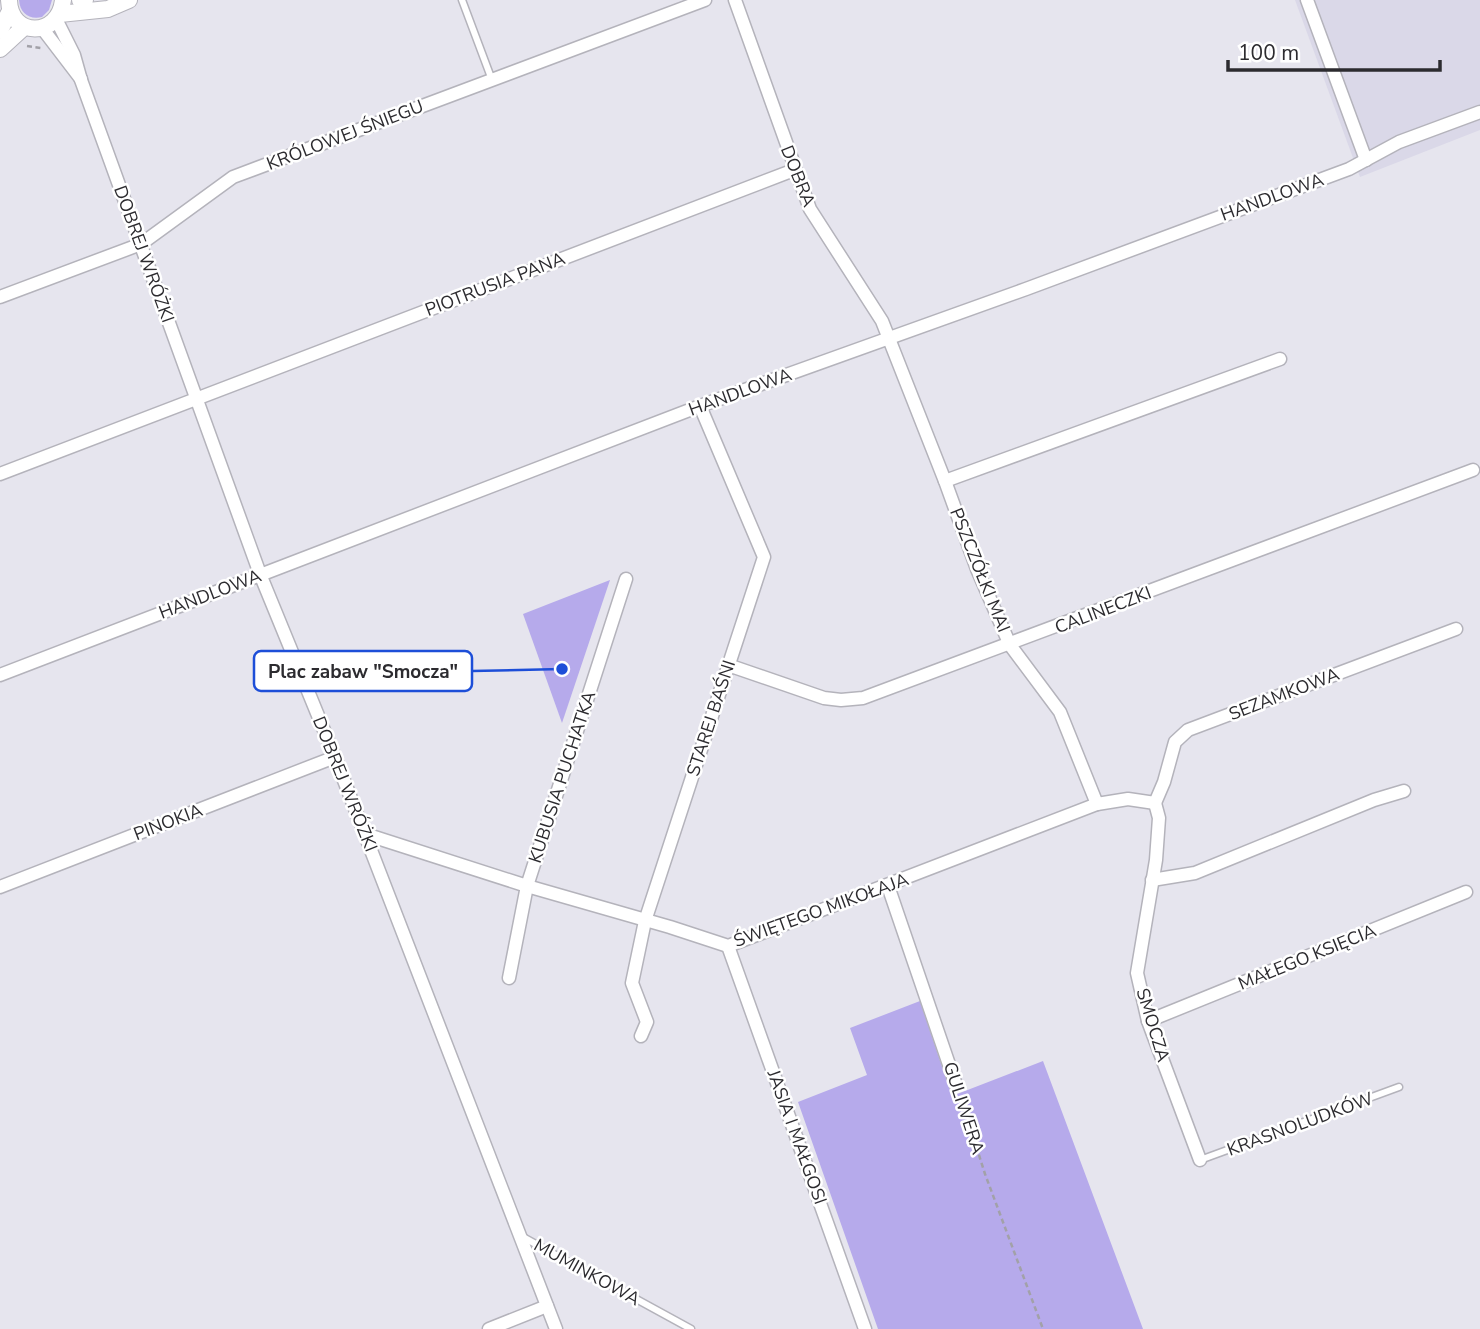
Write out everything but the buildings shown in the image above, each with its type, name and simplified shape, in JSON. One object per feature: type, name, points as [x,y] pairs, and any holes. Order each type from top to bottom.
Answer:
[{"type":"street","points":[[8,4],[13,17],[24,27],[41,28],[60,11],[108,9],[129,0]]},
{"type":"street","name":"KRÓLOWEJ ŚNIEGU","points":[[0,297],[141,244],[233,177],[705,0]]},
{"type":"street","name":"DOBRA","points":[[735,0],[810,209],[874,308],[888,339]]},
{"type":"street","points":[[1307,0],[1366,160]]},
{"type":"street","points":[[0,30],[8,4]]},
{"type":"street","name":"DOBREJ WRÓŻKI","points":[[60,11],[81,80],[260,575],[335,757],[556,1329]]},
{"type":"street","points":[[0,49],[24,27]]},
{"type":"street","name":"DOBREJ WRÓŻKI","points":[[41,28],[81,80]]},
{"type":"street","name":"HANDLOWA","points":[[0,675],[700,406],[1349,169],[1399,142],[1480,112]]},
{"type":"street","name":"PIOTRUSIA PANA","points":[[0,474],[794,170]]},
{"type":"street","name":"PSZCZÓŁKI MAI","points":[[888,339],[977,569],[1010,645],[1060,712],[1097,804]]},
{"type":"street","points":[[945,481],[1280,359]]},
{"type":"street","name":"STAREJ BAŚNI","points":[[641,1036],[647,1021],[632,983],[645,921],[764,556],[700,406]]},
{"type":"street","name":"CALINECZKI","points":[[728,665],[824,698],[863,698],[1473,470]]},
{"type":"street","name":"KUBUSIA PUCHATKA","points":[[509,978],[527,886],[626,579]]},
{"type":"street","name":"SEZAMKOWA","points":[[1155,803],[1175,742],[1188,730],[1456,629]]},
{"type":"street","name":"PINOKIA","points":[[0,887],[335,757]]},
{"type":"street","points":[[1152,880],[1195,873],[1374,800],[1404,791]]},
{"type":"street","name":"ŚWIĘTEGO MIKOŁAJA","points":[[365,834],[728,946],[1097,804],[1128,799],[1155,803]]},
{"type":"street","name":"SMOCZA","points":[[1155,803],[1159,818],[1137,973],[1148,1021],[1200,1160]]},
{"type":"street","name":"GULIWERA","points":[[888,886],[956,1085]]},
{"type":"street","name":"MAŁEGO KSIĘCIA","points":[[1148,1021],[1466,892]]},
{"type":"street","name":"JASIA I MAŁGOSI","points":[[728,946],[865,1329]]},
{"type":"street","points":[[489,1329],[547,1306]]},
{"type":"lane","points":[[462,0],[492,80]]},
{"type":"lane","name":"KRASNOLUDKÓW","points":[[1200,1160],[1399,1087]]},
{"type":"lane","name":"MUMINKOWA","points":[[520,1235],[691,1329]]},
{"type":"path","points":[[17,45],[48,49]]},
{"type":"path","name":"GULIWERA","points":[[956,1085],[985,1174],[1043,1329]]},
{"type":"shaded area","points":[[19,0],[52,0],[49,10],[37,18],[21,9]]},
{"type":"shaded area","points":[[1295,0],[1480,0],[1480,130],[1360,177]]},
{"type":"shaded area","points":[[610,580],[562,723],[523,614]]},
{"type":"shaded area","points":[[920,1001],[952,1096],[1043,1061],[1143,1329],[878,1329],[798,1102],[867,1075],[850,1028]]},
{"type":"place","name":"Plac zabaw \"Smocza\"","points":[[562,669]]}]
